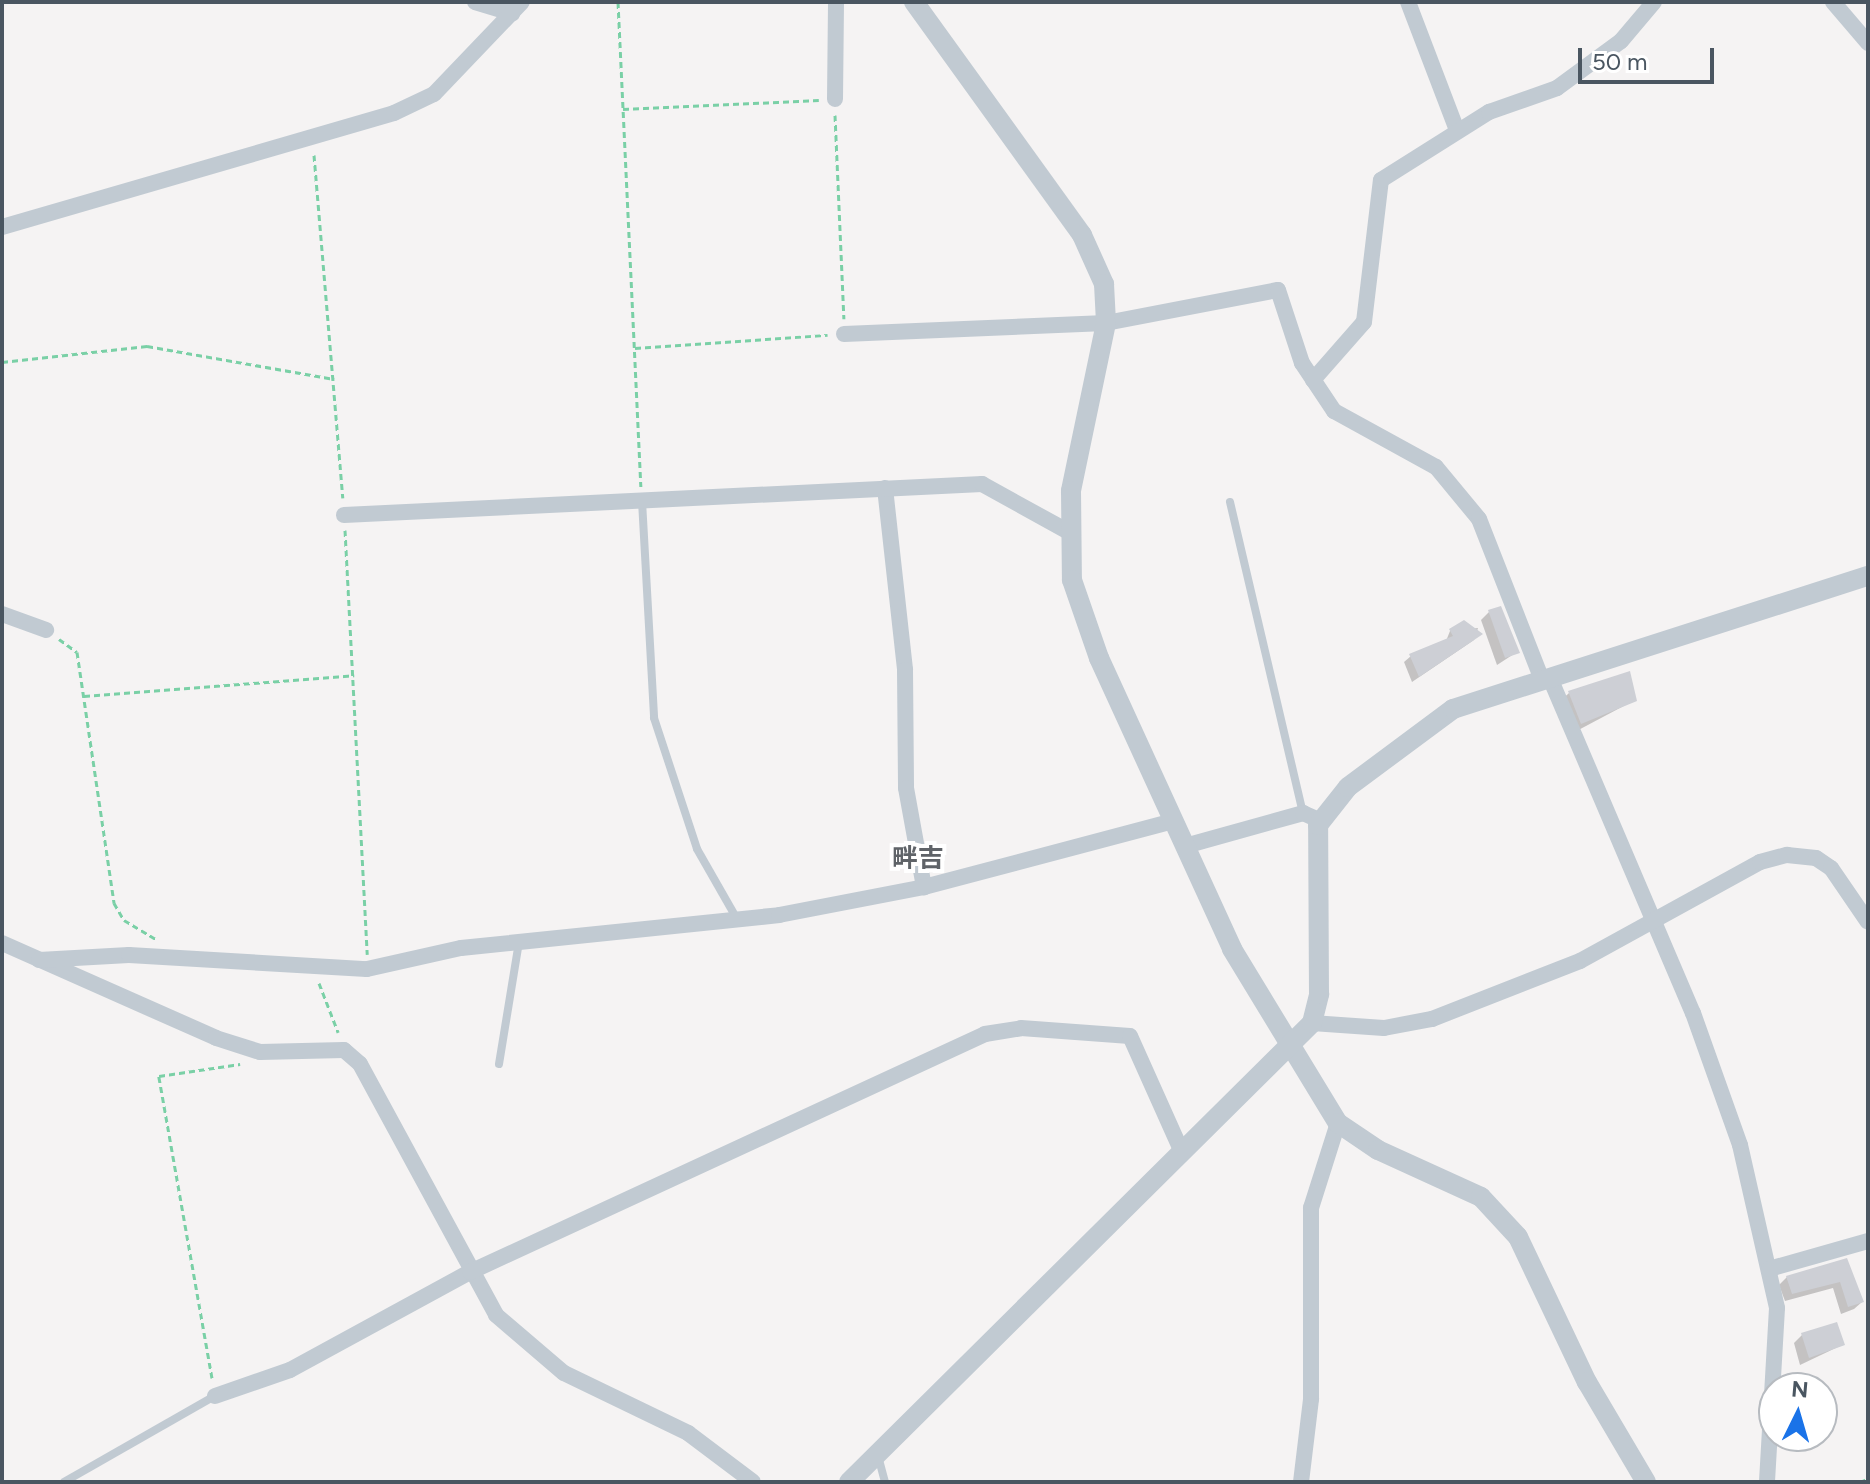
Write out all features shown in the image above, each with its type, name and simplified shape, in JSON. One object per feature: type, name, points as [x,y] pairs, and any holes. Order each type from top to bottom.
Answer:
[{"type":"street","points":[[475,2],[517,7]]},
{"type":"street","points":[[835,99],[836,2]]},
{"type":"street","points":[[914,2],[1082,235],[1104,284],[1106,323],[1067,531],[1083,616],[1173,821],[1251,983],[1290,1040],[1338,1123],[1378,1150],[1481,1197],[1502,1219],[1646,1482]]},
{"type":"street","points":[[1408,2],[1457,130]]},
{"type":"street","points":[[1313,380],[1364,322],[1381,180],[1457,130],[1557,88],[1621,41],[1654,2]]},
{"type":"street","points":[[1833,2],[1868,43]]},
{"type":"street","points":[[2,227],[312,141],[434,94],[517,7]]},
{"type":"street","points":[[844,334],[1106,323],[1278,290],[1313,380],[1347,420],[1455,484],[1497,551],[1546,679],[1651,920],[1726,1105],[1777,1308],[1767,1482]]},
{"type":"street","points":[[344,515],[982,484],[1067,531]]},
{"type":"street","points":[[885,488],[905,670],[906,788],[924,887]]},
{"type":"street","points":[[1185,846],[1312,817],[1431,723],[1546,679],[1868,576]]},
{"type":"street","points":[[2,614],[46,630]]},
{"type":"street","points":[[849,1482],[1180,1148],[1290,1040],[1312,1023],[1319,994],[1312,817]]},
{"type":"street","points":[[39,960],[177,958],[367,969],[519,941],[738,921],[924,887],[1173,821]]},
{"type":"street","points":[[1312,1023],[1384,1028],[1432,1019],[1580,961],[1760,862],[1800,855],[1831,868],[1868,922]]},
{"type":"street","points":[[2,943],[178,1025],[260,1052],[344,1050],[360,1064],[496,1315],[564,1373],[688,1433],[753,1482]]},
{"type":"street","points":[[215,1396],[290,1370],[470,1272],[985,1034],[1021,1028],[1130,1036],[1180,1148]]},
{"type":"street","points":[[1301,1482],[1311,1399],[1311,1208],[1338,1123]]},
{"type":"street","points":[[1769,1269],[1868,1241]]},
{"type":"lane","points":[[642,500],[654,718],[697,849],[738,921]]},
{"type":"lane","points":[[1230,502],[1312,817]]},
{"type":"lane","points":[[499,1064],[519,941]]},
{"type":"lane","points":[[64,1482],[215,1396]]},
{"type":"lane","points":[[877,1453],[885,1482]]},
{"type":"path","points":[[618,2],[642,500]]},
{"type":"path","points":[[623,109],[835,99],[844,334],[635,348]]},
{"type":"path","points":[[312,141],[336,379],[354,675],[367,969]]},
{"type":"path","points":[[2,362],[147,346],[336,379]]},
{"type":"path","points":[[46,630],[77,652],[114,903],[124,920],[167,943],[177,958]]},
{"type":"path","points":[[84,696],[354,675]]},
{"type":"path","points":[[314,968],[344,1050]]},
{"type":"path","points":[[215,1396],[159,1076],[243,1063],[260,1052]]},
{"type":"path","points":[[1860,1482],[1868,1479]]},
{"type":"building","points":[[1501,606],[1520,653],[1505,658],[1488,610]]},
{"type":"building","points":[[1464,620],[1483,634],[1419,677],[1409,654],[1453,636],[1449,629]]},
{"type":"building","points":[[1630,671],[1637,701],[1581,724],[1568,691]]},
{"type":"building","points":[[1847,1258],[1864,1302],[1848,1307],[1840,1282],[1792,1294],[1786,1276]]},
{"type":"building","points":[[1837,1322],[1845,1345],[1809,1358],[1801,1333]]},
{"type":"district","name":"畔吉","points":[[918,859]]}]
